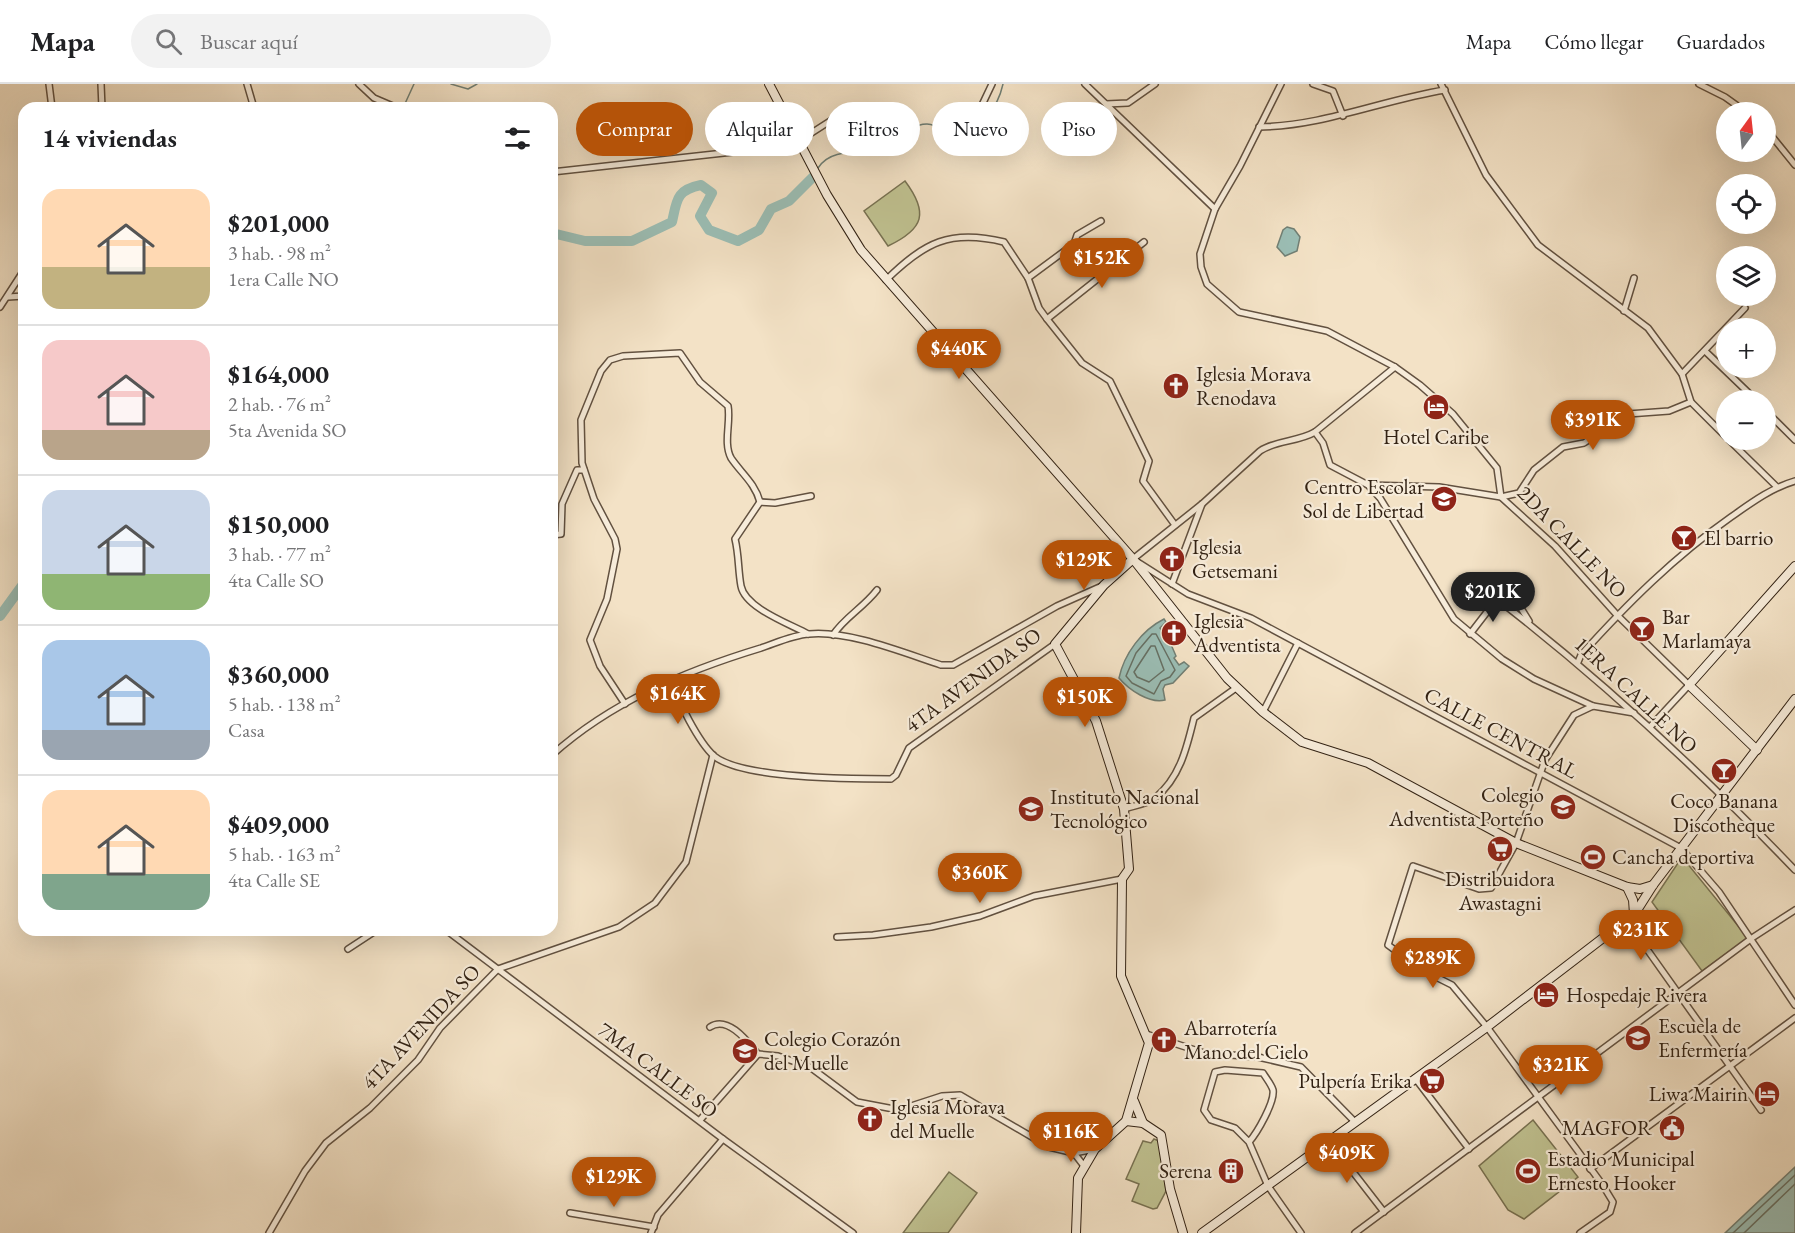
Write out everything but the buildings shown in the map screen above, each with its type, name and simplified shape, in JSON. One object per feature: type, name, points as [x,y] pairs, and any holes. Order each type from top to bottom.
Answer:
[{"type":"street","points":[[49,84],[51,102]]},
{"type":"street","points":[[100,84],[102,102]]},
{"type":"street","points":[[247,84],[252,102]]},
{"type":"street","points":[[359,84],[374,98],[384,102]]},
{"type":"street","points":[[769,84],[778,102]]},
{"type":"street","points":[[983,102],[992,84]]},
{"type":"street","points":[[1085,84],[1104,102]]},
{"type":"street","points":[[1117,104],[1128,103],[1155,84]]},
{"type":"street","points":[[1117,115],[1215,209],[1281,84]]},
{"type":"street","points":[[1313,84],[1334,91],[1342,116]]},
{"type":"street","points":[[1441,84],[1486,174],[1524,228],[1538,245],[1648,328],[1682,375],[1691,402],[1716,426]]},
{"type":"street","points":[[1699,84],[1732,102]]},
{"type":"street","points":[[1260,127],[1291,127],[1342,116],[1406,96],[1445,90]]},
{"type":"street","points":[[1776,141],[1795,165]]},
{"type":"street","points":[[558,171],[705,155]]},
{"type":"street","points":[[807,156],[861,250],[1133,559],[1236,688],[1263,712],[1302,742],[1368,763],[1516,843],[1627,887],[1640,889],[1653,885]]},
{"type":"street","name":"2DA CALLE NO","points":[[1215,209],[1200,254],[1201,267],[1207,284],[1239,312],[1327,331],[1395,367],[1453,414],[1497,468],[1501,497],[1556,546],[1617,615],[1757,750]]},
{"type":"street","points":[[1028,278],[1074,243],[1077,235],[1101,221]]},
{"type":"street","points":[[886,280],[912,254],[944,240],[975,235],[1004,242],[1028,278],[1047,319],[1082,363],[1110,381],[1149,461],[1143,481],[1175,525]]},
{"type":"street","points":[[1047,319],[1144,242]]},
{"type":"street","points":[[1624,311],[1634,278]]},
{"type":"street","points":[[0,308],[18,280]]},
{"type":"street","points":[[8,297],[18,296]]},
{"type":"street","points":[[1682,375],[1714,338],[1746,308]]},
{"type":"street","points":[[1705,351],[1711,354],[1746,390]]},
{"type":"street","points":[[625,704],[600,666],[590,640],[607,599],[617,549],[615,539],[594,500],[584,470],[580,447],[581,420],[601,371],[610,360],[623,356],[680,354],[700,382],[728,406],[728,445],[731,457],[748,477],[760,502]]},
{"type":"street","points":[[1133,559],[1202,504],[1266,446],[1305,438],[1315,432],[1395,367]]},
{"type":"street","points":[[1315,432],[1323,443],[1329,465],[1368,485],[1439,487],[1501,497],[1519,493],[1534,470],[1554,452],[1563,447],[1584,443],[1628,414],[1669,411],[1691,402]]},
{"type":"street","points":[[1776,421],[1795,440]]},
{"type":"street","points":[[1740,450],[1777,487]]},
{"type":"street","points":[[558,534],[561,534],[562,504],[577,470],[584,470]]},
{"type":"street","points":[[1578,662],[1581,655],[1617,615],[1694,543],[1777,487],[1795,481]]},
{"type":"street","name":"1ERA CALLE NO","points":[[1368,485],[1380,498],[1454,619],[1470,634],[1502,659],[1534,679],[1593,706],[1634,713]]},
{"type":"street","points":[[760,502],[775,503],[811,495]]},
{"type":"street","points":[[760,502],[735,539],[740,561],[741,588],[756,607],[808,634]]},
{"type":"street","points":[[1172,584],[1202,504]]},
{"type":"street","name":"CALLE CENTRAL","points":[[1133,559],[1196,597],[1251,618],[1272,632],[1298,643],[1681,848],[1719,892],[1795,1005]]},
{"type":"street","name":"4TA AVENIDA SO","points":[[269,1233],[305,1171],[326,1143],[370,1108],[418,1060],[440,1028],[498,969],[619,927],[655,903],[686,862],[713,755],[737,768],[844,779],[891,779],[896,775],[909,748],[1054,644],[1104,585],[1133,559]]},
{"type":"street","points":[[1650,727],[1795,566]]},
{"type":"street","points":[[558,750],[578,732],[670,680],[719,661],[808,634],[833,635],[890,648],[948,666],[1057,606],[1104,585]]},
{"type":"street","points":[[1470,634],[1497,599],[1509,589],[1532,626]]},
{"type":"street","points":[[833,635],[840,625],[865,606],[877,590]]},
{"type":"street","name":"1ERA CALLE NO","points":[[1497,599],[1578,662],[1650,727],[1795,870]]},
{"type":"street","points":[[1263,712],[1298,643]]},
{"type":"street","points":[[1054,644],[1096,721],[1124,809],[1129,869],[1122,879],[1120,976],[1149,1043],[1148,1054],[1126,1121],[1095,1149],[1084,1166],[1077,1190],[1076,1233]]},
{"type":"street","points":[[670,680],[681,708],[713,755]]},
{"type":"street","points":[[1124,809],[1154,799],[1164,789],[1177,771],[1194,718],[1236,688]]},
{"type":"street","points":[[1202,1233],[1486,1027],[1634,915],[1653,885],[1795,699]]},
{"type":"street","points":[[1580,1233],[1610,1212],[1613,1202],[1540,1097],[1452,985],[1413,964],[1388,945],[1413,866],[1479,889],[1491,888],[1516,843],[1540,772],[1550,750],[1574,715],[1593,706]]},
{"type":"street","points":[[837,937],[873,935],[931,927],[980,916],[1034,896],[1122,879]]},
{"type":"street","points":[[1627,887],[1633,900],[1639,938]]},
{"type":"street","points":[[1355,1233],[1752,938],[1795,910]]},
{"type":"street","points":[[1616,928],[1630,930],[1639,938],[1761,1110]]},
{"type":"street","points":[[348,949],[367,936]]},
{"type":"street","name":"7MA CALLE SO","points":[[454,936],[723,1139],[853,1233]]},
{"type":"street","points":[[1590,1169],[1795,1018]]},
{"type":"street","points":[[710,1026],[718,1023],[727,1025],[741,1035],[758,1054],[778,1056],[810,1067],[851,1099],[890,1110],[908,1109],[942,1096],[960,1095],[1031,1138],[1060,1151],[1074,1153],[1095,1149]]},
{"type":"street","points":[[1146,1034],[1204,1053],[1258,1057],[1300,1067],[1355,1122]]},
{"type":"street","points":[[700,1120],[758,1054]]},
{"type":"street","points":[[1249,1142],[1258,1132],[1274,1093],[1271,1086],[1263,1073],[1225,1070],[1215,1072],[1204,1110],[1211,1120],[1235,1128],[1249,1142],[1268,1186],[1301,1233]]},
{"type":"street","points":[[1414,1078],[1469,1149]]},
{"type":"street","points":[[1134,1101],[1143,1123]]},
{"type":"street","points":[[1126,1121],[1143,1123],[1156,1130],[1164,1143],[1170,1189],[1183,1233]]},
{"type":"street","points":[[651,1233],[658,1215],[723,1139]]},
{"type":"street","points":[[1329,1141],[1384,1212]]},
{"type":"street","points":[[1074,1153],[1084,1166]]},
{"type":"street","points":[[570,1213],[654,1227]]},
{"type":"green space","points":[[905,181],[918,202],[919,219],[909,233],[888,246],[864,211]]},
{"type":"green space","points":[[1682,857],[1748,938],[1702,971],[1652,902]]},
{"type":"green space","name":"Estadio Municipal Ernesto Hooker","points":[[1533,1120],[1578,1177],[1524,1219],[1508,1210],[1479,1166]]},
{"type":"green space","points":[[1154,1139],[1159,1141],[1166,1191],[1157,1208],[1153,1209],[1132,1201],[1139,1184],[1126,1179],[1143,1141],[1151,1143]]},
{"type":"green space","points":[[949,1172],[977,1193],[948,1233],[903,1233]]},
{"type":"water","points":[[1287,227],[1294,229],[1300,237],[1297,251],[1285,256],[1277,247],[1283,230]]},
{"type":"water","points":[[1164,619],[1166,622],[1160,628],[1169,640],[1176,656],[1174,658],[1179,665],[1184,662],[1189,666],[1173,683],[1165,685],[1163,689],[1165,700],[1159,701],[1140,695],[1119,678],[1125,660],[1141,636]]},
{"type":"water","points":[[1795,1167],[1795,1233],[1725,1233]]},
{"type":"waterway","points":[[406,102],[414,84]]},
{"type":"waterway","points":[[451,84],[468,89],[477,84]]},
{"type":"waterway","points":[[818,168],[824,161],[839,154],[889,148],[908,131],[920,125],[935,125],[958,136],[987,116],[997,102],[1003,84]]},
{"type":"waterway","points":[[558,234],[585,241],[632,241],[672,222],[682,193],[701,185],[712,193],[700,216],[709,230],[738,241],[759,230],[771,209],[789,201],[813,177]]},
{"type":"waterway","points":[[0,616],[18,591]]},
{"type":"place","name":"Iglesia Morava Renodava","points":[[1176,386]]},
{"type":"place","name":"Hotel Caribe","points":[[1436,407]]},
{"type":"place","name":"Centro Escolar Sol de Libertad","points":[[1444,499]]},
{"type":"place","name":"El barrio","points":[[1684,538]]},
{"type":"place","name":"Iglesia Getsemani","points":[[1172,559]]},
{"type":"place","name":"Bar Marlamaya","points":[[1642,629]]},
{"type":"place","name":"Iglesia Adventista","points":[[1174,633]]},
{"type":"place","name":"Coco Banana Discotheque","points":[[1724,771]]},
{"type":"place","name":"Colegio Adventista Porteño","points":[[1563,807]]},
{"type":"place","name":"Instituto Nacional Tecnológico","points":[[1031,809]]},
{"type":"place","name":"Distribuidora Awastagni","points":[[1500,849]]},
{"type":"place","name":"Cancha deportiva","points":[[1593,857]]},
{"type":"place","name":"Hospedaje Rivera","points":[[1546,995]]},
{"type":"place","name":"Escuela de Enfermería","points":[[1638,1038]]},
{"type":"place","name":"Abarrotería Mano del Cielo","points":[[1164,1040]]},
{"type":"place","name":"Colegio Corazón del Muelle","points":[[745,1051]]},
{"type":"place","name":"Pulpería Erika","points":[[1432,1081]]},
{"type":"place","name":"Liwa Mairin","points":[[1767,1094]]},
{"type":"place","name":"Iglesia Morava del Muelle","points":[[870,1119]]},
{"type":"place","name":"MAGFOR","points":[[1672,1128]]},
{"type":"place","name":"Serena","points":[[1231,1171]]},
{"type":"place","name":"Estadio Municipal Ernesto Hooker","points":[[1528,1171]]}]
